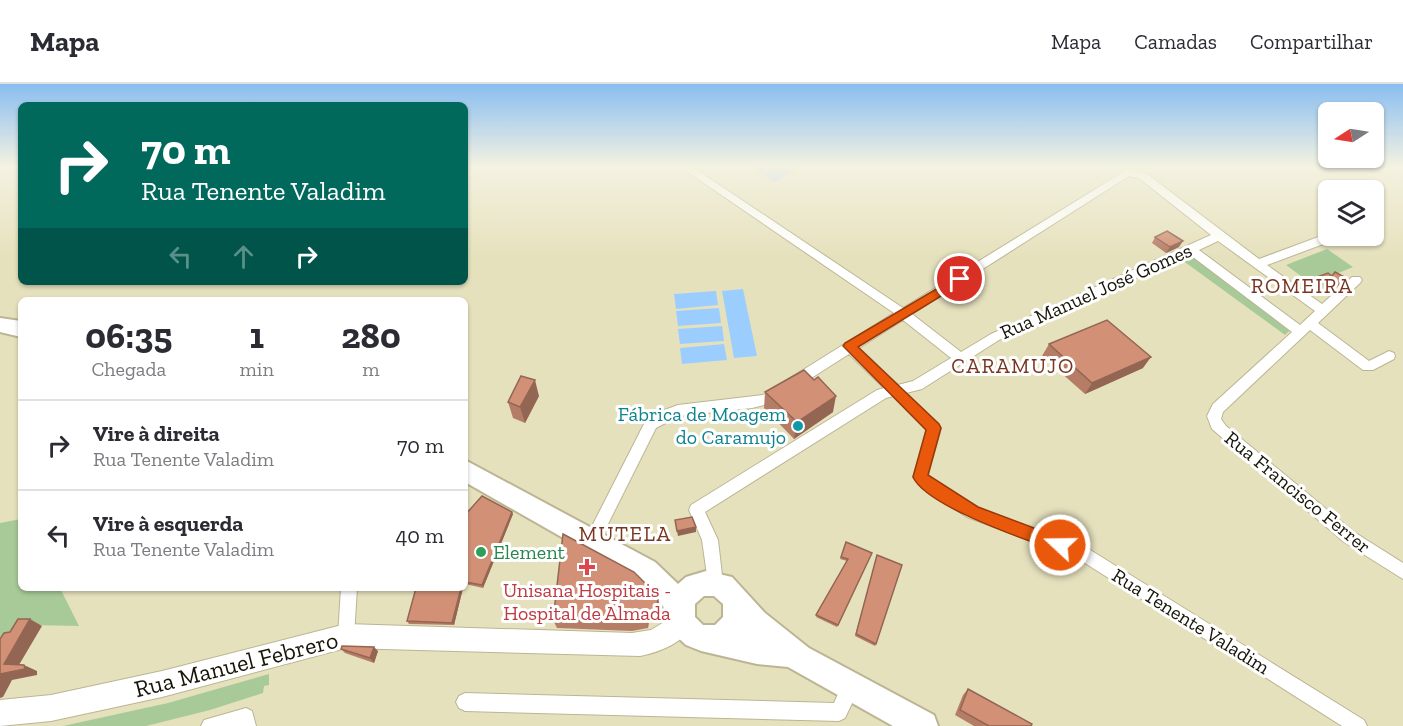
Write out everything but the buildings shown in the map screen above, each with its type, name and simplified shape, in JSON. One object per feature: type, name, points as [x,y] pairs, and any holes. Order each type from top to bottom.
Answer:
[{"type":"main road","points":[[0,325],[18,328]]},
{"type":"main road","points":[[468,472],[646,571],[674,598],[681,618],[693,634],[757,650],[790,653]]},
{"type":"main road","points":[[646,571],[712,584],[728,590],[758,627],[790,653],[923,726]]},
{"type":"main road","points":[[681,618],[682,599],[686,594],[696,586],[712,584]]},
{"type":"main road","points":[[708,639],[716,638],[730,630],[737,617],[736,602]]},
{"type":"street","points":[[729,196],[904,314],[961,359]]},
{"type":"street","points":[[592,541],[651,424],[663,414],[682,408],[753,403],[767,399],[1090,196]]},
{"type":"street","points":[[1168,196],[1219,236],[1323,310]]},
{"type":"street","name":"Rua Manuel José Gomes","points":[[712,584],[710,540],[696,510],[882,394],[917,385],[995,337],[1219,236]]},
{"type":"street","points":[[1258,264],[1318,242]]},
{"type":"street","points":[[1190,249],[1304,327],[1368,367],[1389,356]]},
{"type":"street","name":"Rua Francisco Ferrer","points":[[1356,280],[1215,410],[1216,423],[1349,537],[1403,572]]},
{"type":"street","points":[[849,346],[895,391]]},
{"type":"street","name":"Rua Tenente Valadim","points":[[895,391],[934,428],[920,477],[927,484],[972,512],[1082,553],[1358,726]]},
{"type":"street","points":[[346,636],[350,591]]},
{"type":"street","name":"Rua Manuel Febrero","points":[[0,713],[51,708],[162,684],[346,636],[632,645],[658,640],[681,618]]},
{"type":"street","points":[[465,702],[839,712],[847,695],[847,684]]},
{"type":"street","points":[[210,726],[246,717],[247,726]]},
{"type":"green space","points":[[1327,249],[1353,267],[1312,284],[1286,265]]},
{"type":"green space","points":[[1193,255],[1290,330],[1285,335],[1182,260]]},
{"type":"green space","points":[[18,520],[18,591],[62,591],[79,626],[30,625],[0,659],[0,523]]},
{"type":"green space","points":[[269,674],[269,685],[264,686],[263,693],[210,710],[146,726],[63,726],[168,703]]},
{"type":"water","points":[[743,289],[757,356],[734,358],[722,291]]},
{"type":"water","points":[[716,291],[718,305],[676,309],[674,294]]},
{"type":"water","points":[[719,308],[721,323],[678,326],[676,311]]},
{"type":"water","points":[[722,326],[724,341],[680,344],[678,329]]},
{"type":"water","points":[[724,344],[727,360],[682,364],[680,348]]},
{"type":"place","name":"Fábrica de Moagem do Caramujo","points":[[798,426]]},
{"type":"place","name":"Element","points":[[481,552]]},
{"type":"place","name":"Unisana Hospitais - Hospital de Almada","points":[[587,567]]},
{"type":"district","name":"ROMEIRA","points":[[1302,285]]},
{"type":"district","name":"CARAMUJO","points":[[1013,365]]},
{"type":"district","name":"MUTELA","points":[[625,533]]},
{"type":"route","points":[[960,279],[849,346],[934,428],[920,477],[927,484],[972,512],[1060,545]]}]
